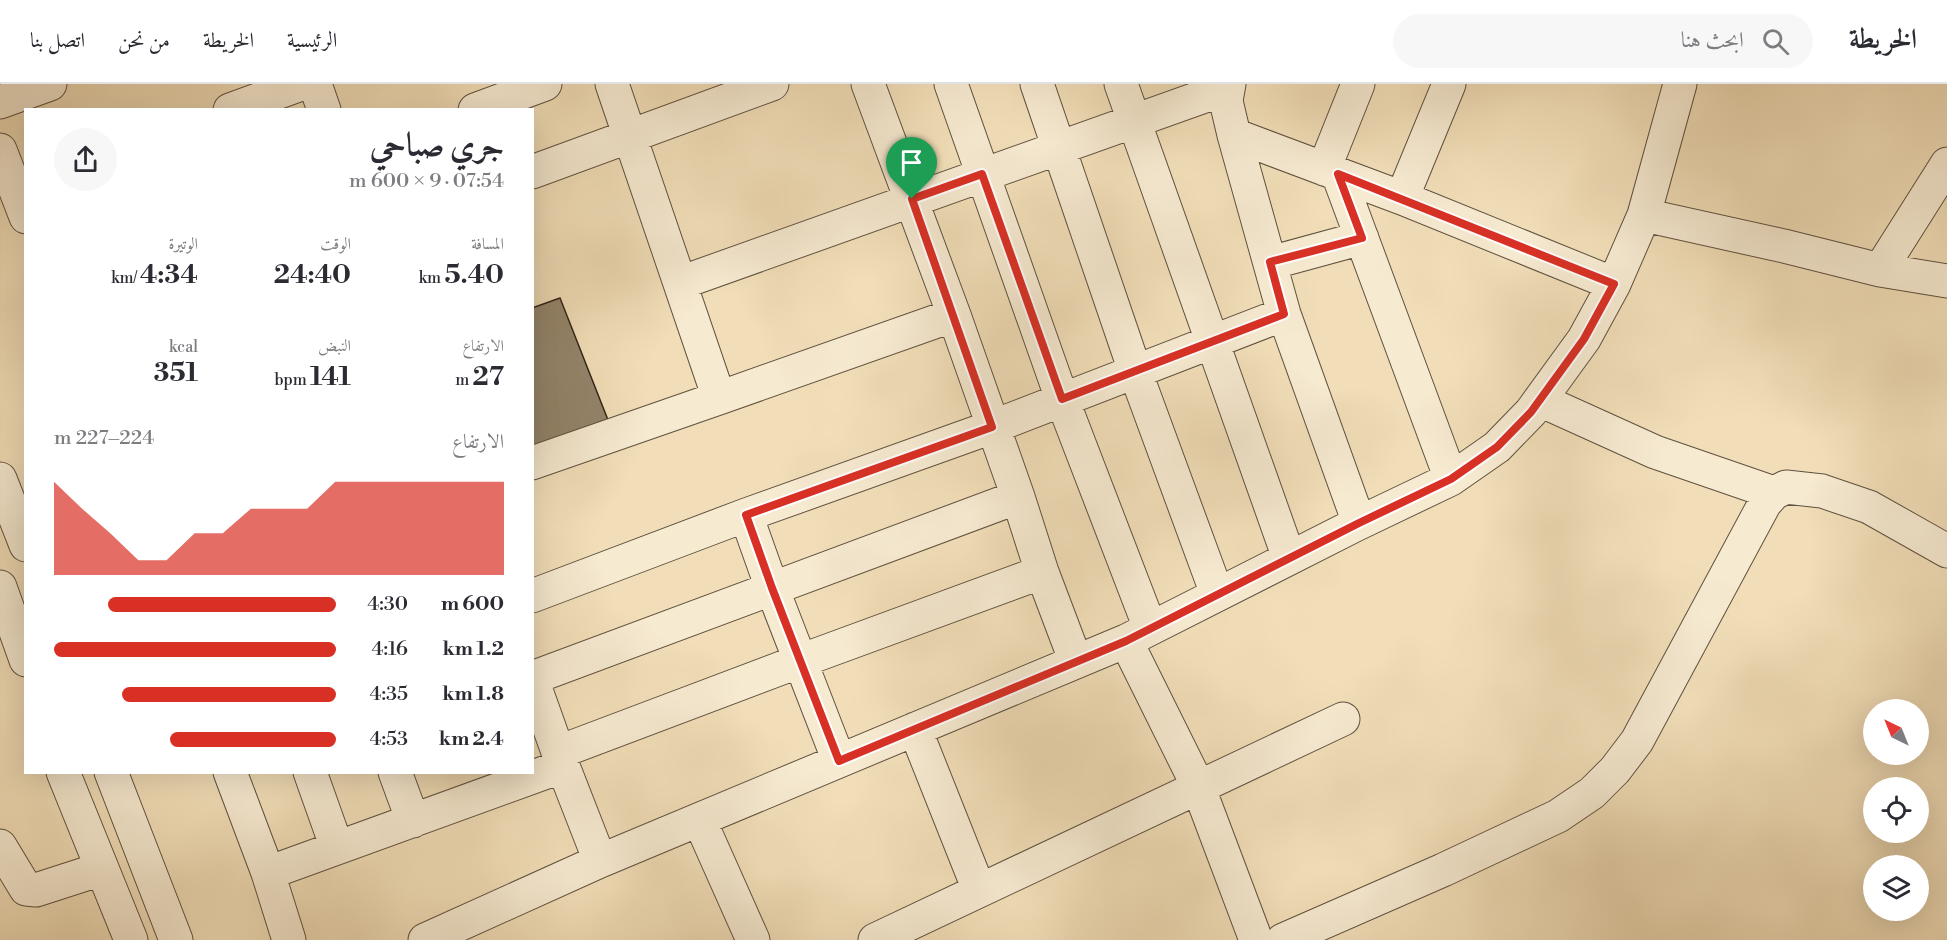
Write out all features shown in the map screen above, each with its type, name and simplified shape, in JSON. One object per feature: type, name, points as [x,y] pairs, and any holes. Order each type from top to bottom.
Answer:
[{"type":"street","points":[[0,102],[50,84]]},
{"type":"street","points":[[237,108],[301,84]]},
{"type":"street","points":[[315,84],[323,108]]},
{"type":"street","points":[[480,108],[544,84]]},
{"type":"street","points":[[612,84],[719,398]]},
{"type":"street","points":[[534,171],[772,84]]},
{"type":"street","points":[[868,84],[954,315],[1042,572],[1076,662]]},
{"type":"street","points":[[951,84],[1062,399],[1138,634],[1256,940]]},
{"type":"street","points":[[1037,84],[1135,371],[1216,594]]},
{"type":"street","points":[[1121,84],[1289,558]]},
{"type":"street","points":[[1358,84],[1331,172],[1362,238],[1451,479]]},
{"type":"street","points":[[1402,198],[1449,84]]},
{"type":"street","points":[[425,940],[485,928],[600,861],[1076,662],[1138,634],[1451,479],[1497,447],[1531,412],[1584,339],[1614,284],[1644,215],[1680,84]]},
{"type":"street","points":[[680,283],[1228,86],[1226,101],[1234,135],[1284,314],[1359,523]]},
{"type":"street","points":[[1234,135],[1402,198],[1614,284]]},
{"type":"street","points":[[0,150],[20,185],[24,207]]},
{"type":"street","points":[[1880,270],[1947,164]]},
{"type":"street","points":[[1644,215],[1880,270],[1947,281]]},
{"type":"street","points":[[1270,262],[1362,238]]},
{"type":"street","points":[[534,595],[746,515],[992,427],[1284,314]]},
{"type":"street","points":[[534,462],[954,315]]},
{"type":"street","points":[[1540,400],[1655,452],[1774,493]]},
{"type":"street","points":[[0,479],[24,540]]},
{"type":"street","points":[[1283,940],[1443,870],[1558,816],[1592,793],[1615,770],[1636,741],[1765,503],[1774,493],[1786,487],[1822,491],[1869,507],[1947,551]]},
{"type":"street","points":[[534,677],[1018,497]]},
{"type":"street","points":[[746,515],[839,761]]},
{"type":"street","points":[[534,767],[561,759],[800,661],[1042,572]]},
{"type":"street","points":[[0,587],[24,652]]},
{"type":"street","points":[[534,684],[600,861]]},
{"type":"street","points":[[875,940],[1343,719]]},
{"type":"street","points":[[915,729],[979,890]]},
{"type":"street","points":[[64,774],[131,940]]},
{"type":"street","points":[[112,774],[176,940]]},
{"type":"street","points":[[231,774],[268,873],[289,940]]},
{"type":"street","points":[[311,774],[338,848]]},
{"type":"street","points":[[397,774],[413,821]]},
{"type":"street","points":[[268,873],[413,821],[484,783],[513,774]]},
{"type":"street","points":[[700,820],[753,940]]},
{"type":"street","points":[[0,846],[26,889],[36,890],[101,869]]},
{"type":"building","points":[[560,298],[608,420],[534,447],[534,307]]},
{"type":"route","points":[[982,174],[1062,399],[1284,314],[1270,262],[1362,238],[1338,174],[1614,284],[1584,339],[1531,412],[1497,447],[1451,479],[1216,594],[1126,641],[839,761],[746,515],[992,427],[912,199],[982,174]]}]
